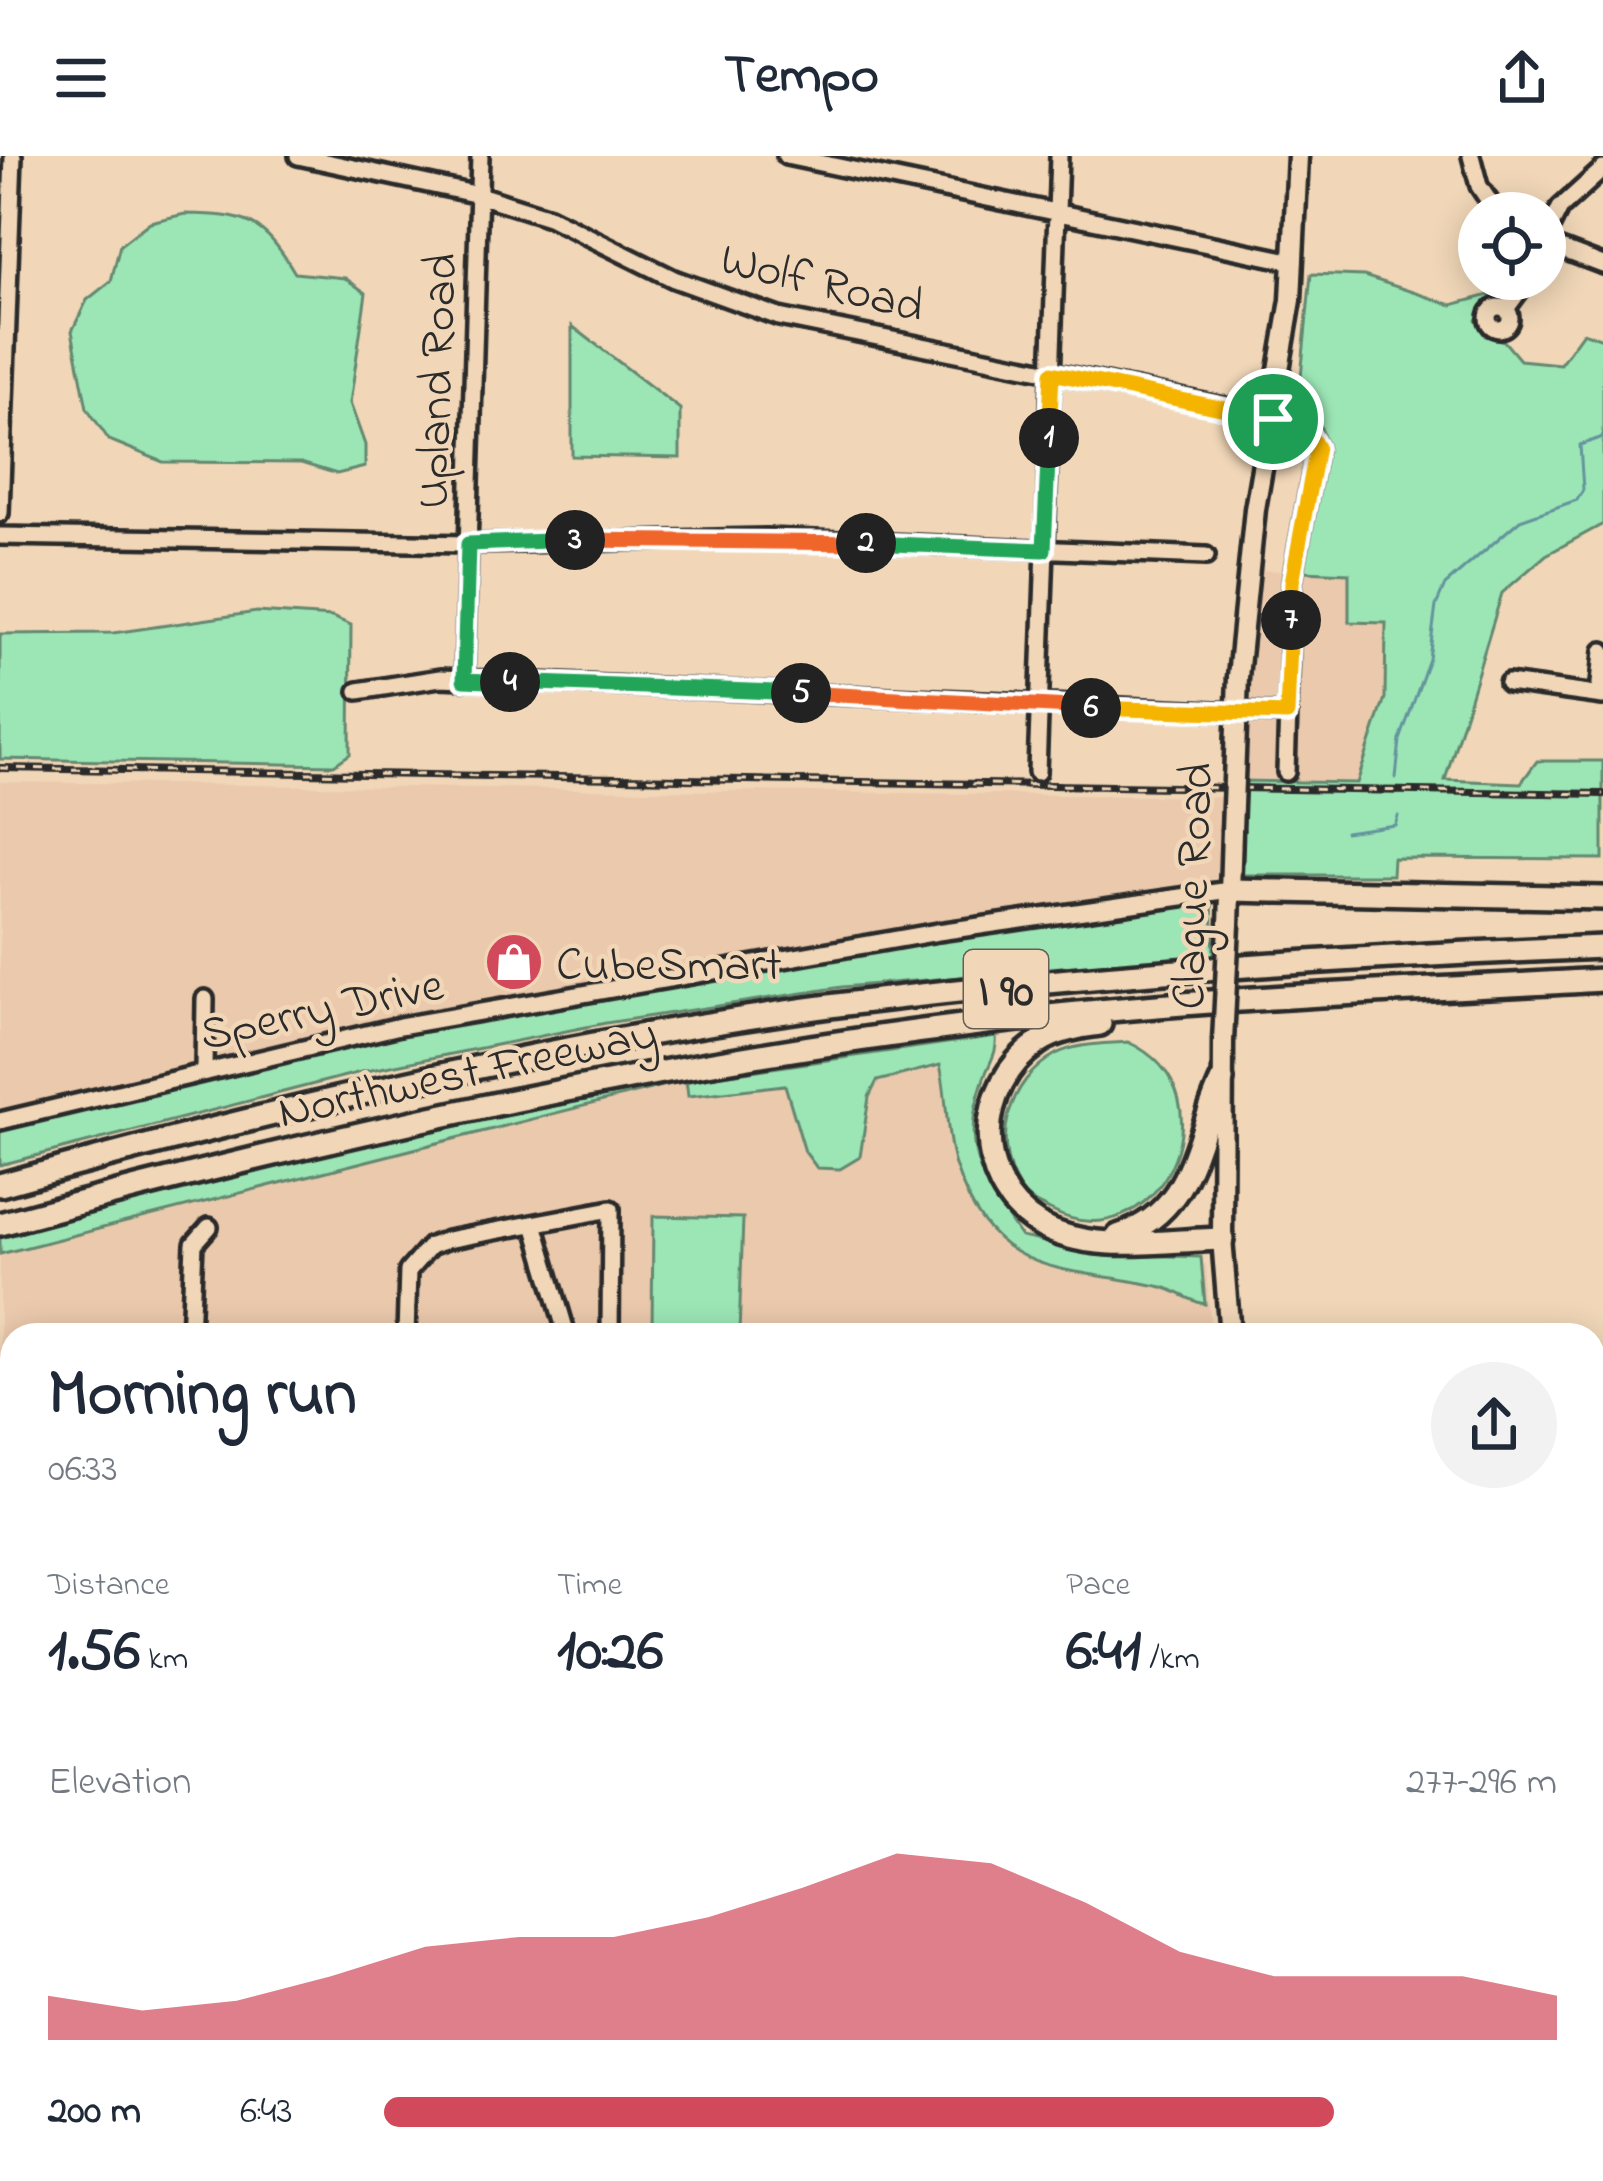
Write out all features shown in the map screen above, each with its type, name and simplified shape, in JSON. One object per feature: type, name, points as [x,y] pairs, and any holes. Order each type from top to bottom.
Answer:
[{"type":"highway","points":[[1230,890],[1603,898]]},
{"type":"highway","name":"Northwest Freeway","points":[[0,1185],[415,1084],[640,1037],[860,1002],[1322,958],[1603,946]]},
{"type":"highway","name":"Northwest Freeway","points":[[0,1224],[233,1162],[566,1088],[960,1026],[1197,1004],[1603,980]]},
{"type":"highway","points":[[1197,1004],[1086,1026],[1039,1042],[998,1089],[988,1118],[989,1150],[999,1181],[1037,1224],[1101,1242],[1222,1239]]},
{"type":"highway","points":[[1101,1242],[1131,1232],[1172,1204],[1198,1155],[1222,1080]]},
{"type":"main road","name":"Clague Road","points":[[1229,1323],[1222,1239],[1222,1080],[1238,677],[1255,509],[1273,419],[1294,262],[1298,156]]},
{"type":"street","points":[[0,512],[13,156]]},
{"type":"street","name":"Wolf Road","points":[[298,156],[479,195],[562,222],[674,279],[742,306],[1273,419]]},
{"type":"street","name":"Upland Road","points":[[464,680],[480,156]]},
{"type":"street","points":[[786,156],[1294,262]]},
{"type":"street","points":[[1037,772],[1059,156]]},
{"type":"street","points":[[1471,156],[1483,192]]},
{"type":"street","points":[[1566,203],[1603,169]]},
{"type":"street","points":[[1566,250],[1603,265]]},
{"type":"street","points":[[1506,309],[1513,300]]},
{"type":"street","points":[[1273,419],[1303,423],[1317,447],[1292,582],[1286,772]]},
{"type":"street","points":[[0,536],[468,544],[766,538],[1206,556]]},
{"type":"street","points":[[1508,683],[1601,695],[1603,651]]},
{"type":"street","points":[[358,691],[440,678],[1287,714]]},
{"type":"street","name":"Sperry Drive","points":[[0,1121],[400,1026],[938,932],[1230,890]]},
{"type":"street","points":[[204,1071],[205,999]]},
{"type":"street","points":[[406,1323],[408,1270],[419,1256],[447,1240],[611,1209],[610,1323]]},
{"type":"street","points":[[534,1224],[563,1323]]},
{"type":"street","points":[[191,1323],[194,1244],[209,1228]]},
{"type":"street","points":[[553,2181],[569,2181]]},
{"type":"shaded area","points":[[1253,570],[1350,573],[1349,621],[1386,622],[1385,698],[1358,783],[1239,781]]},
{"type":"shaded area","points":[[0,782],[1229,797],[1227,888],[348,1043],[0,1130]]},
{"type":"shaded area","points":[[958,1054],[960,1144],[1007,1236],[1105,1267],[1206,1264],[1210,1323],[0,1323],[0,1254],[687,1080],[689,1096],[746,1092]]},
{"type":"green space","points":[[185,214],[224,216],[251,224],[273,241],[295,273],[345,278],[366,293],[350,403],[365,445],[365,467],[337,474],[301,463],[163,462],[109,440],[87,408],[72,331],[87,300],[111,281],[120,245],[150,222]]},
{"type":"green space","points":[[1311,274],[1364,276],[1452,305],[1489,300],[1476,320],[1485,336],[1504,341],[1520,360],[1560,364],[1583,332],[1603,339],[1603,524],[1546,555],[1502,593],[1445,780],[1521,783],[1537,761],[1603,761],[1603,859],[1393,858],[1392,875],[1240,875],[1239,781],[1357,783],[1385,698],[1386,623],[1349,622],[1349,573],[1303,571],[1327,447],[1319,422],[1298,408]]},
{"type":"green space","points":[[572,326],[680,409],[680,458],[572,456]]},
{"type":"green space","points":[[257,612],[332,617],[351,625],[350,754],[334,765],[0,759],[0,634],[113,633]]},
{"type":"green space","points":[[1212,902],[1214,956],[842,987],[606,1023],[361,1072],[0,1165],[0,1130],[348,1043],[933,939]]},
{"type":"green space","points":[[996,1036],[976,1105],[974,1146],[986,1181],[1021,1237],[1104,1254],[1201,1257],[1205,1304],[1162,1287],[1037,1262],[1012,1250],[990,1231],[971,1203],[955,1165],[940,1065],[877,1081],[869,1097],[860,1157],[840,1169],[817,1168],[805,1152],[785,1085],[688,1096],[686,1080]]},
{"type":"green space","points":[[1128,1042],[1161,1066],[1178,1098],[1181,1133],[1171,1167],[1151,1196],[1123,1215],[1088,1221],[1033,1202],[1020,1189],[1006,1153],[1009,1114],[1016,1096],[1039,1065],[1064,1050]]},
{"type":"green space","points":[[683,1081],[0,1254],[0,1238],[283,1162]]},
{"type":"green space","points":[[653,1216],[743,1218],[739,1323],[652,1323]]},
{"type":"waterway","points":[[1396,778],[1400,740],[1429,659],[1436,606],[1445,585],[1520,520],[1577,500],[1583,490],[1580,445],[1603,437]]},
{"type":"waterway","points":[[1345,832],[1395,825],[1398,816]]},
{"type":"railway","points":[[0,768],[1603,794]]},
{"type":"place","name":"CubeSmart","points":[[514,962]]},
{"type":"route","points":[[1052,373],[1273,419],[1303,423],[1317,440],[1292,582],[1287,714],[464,680],[468,544],[766,538],[1044,550],[1052,373]]}]
